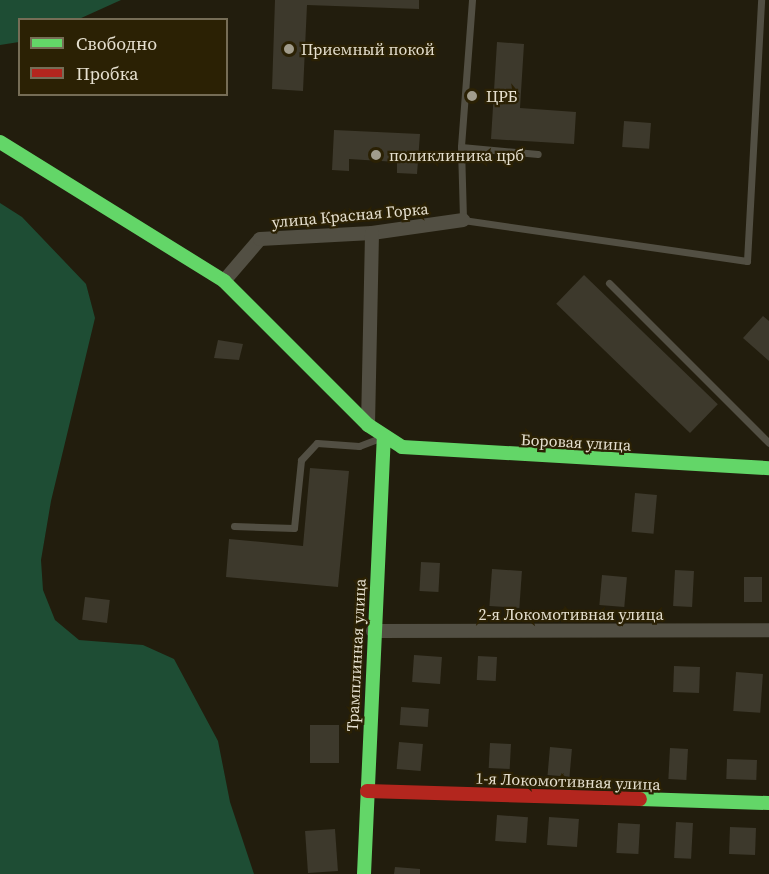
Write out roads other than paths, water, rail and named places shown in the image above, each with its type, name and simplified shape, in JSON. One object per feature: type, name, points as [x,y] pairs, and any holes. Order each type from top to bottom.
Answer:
[{"type":"street","name":"Боровая улица","points":[[0,142],[224,281],[368,424],[384,437],[402,447],[424,451],[769,468]]},
{"type":"street","name":"улица Красная Горка","points":[[224,281],[260,239],[372,233],[463,220]]},
{"type":"street","points":[[368,424],[372,233]]},
{"type":"street","name":"Трамплинная улица","points":[[364,874],[373,631],[384,437]]},
{"type":"street","name":"2-я Локомотивная улица","points":[[373,631],[769,630]]},
{"type":"street","name":"1-я Локомотивная улица","points":[[367,791],[769,803]]},
{"type":"lane","points":[[472,0],[461,147],[463,220],[747,261],[760,0]]},
{"type":"lane","points":[[461,147],[538,154]]},
{"type":"lane","points":[[609,284],[769,443]]},
{"type":"lane","points":[[234,526],[294,528],[301,460],[316,443],[359,446],[384,437]]},
{"type":"place","name":"Приемный покой","points":[[289,49]]},
{"type":"place","name":"ЦРБ","points":[[472,96]]},
{"type":"place","name":"поликлиника црб","points":[[376,155]]}]
